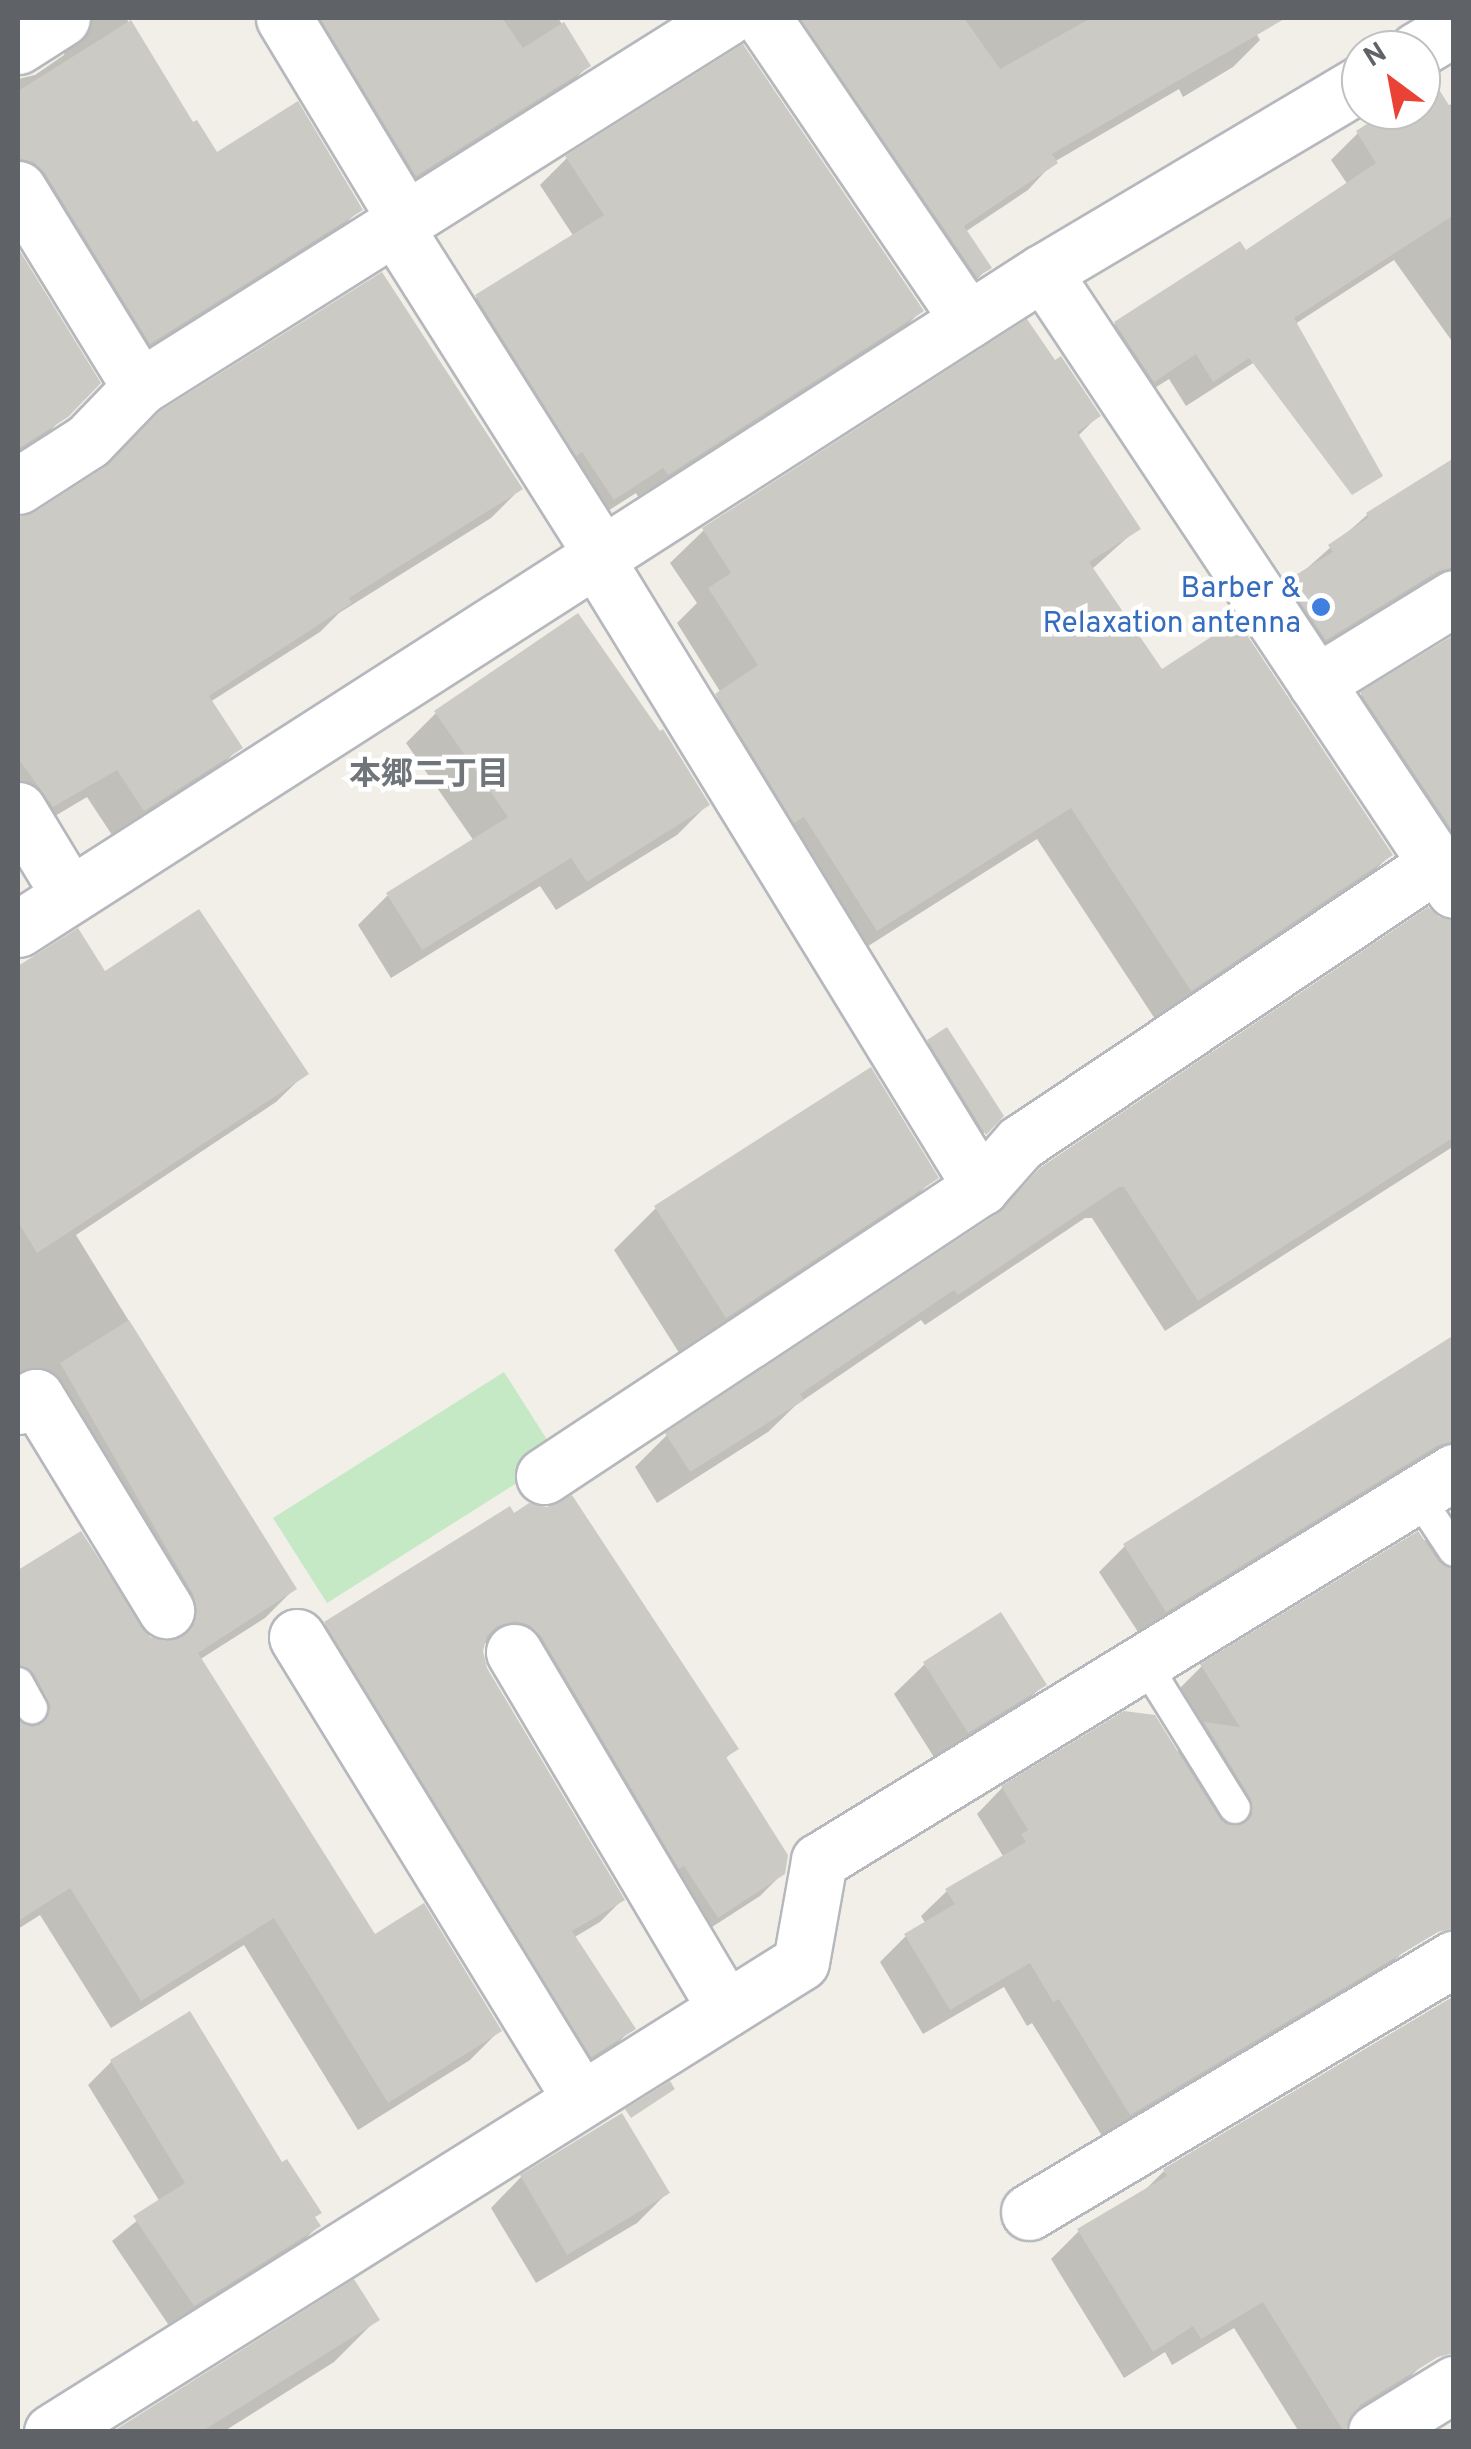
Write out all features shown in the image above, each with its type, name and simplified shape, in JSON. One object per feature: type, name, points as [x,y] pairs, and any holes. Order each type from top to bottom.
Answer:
[{"type":"street","points":[[18,46],[62,18]]},
{"type":"street","points":[[284,18],[400,224],[981,1188]]},
{"type":"street","points":[[18,486],[88,442],[140,387],[726,18]]},
{"type":"street","points":[[763,18],[968,320]]},
{"type":"street","points":[[18,929],[1043,272],[1341,95]]},
{"type":"street","points":[[18,189],[140,387]]},
{"type":"street","points":[[544,1476],[981,1188],[1020,1143],[1448,879],[1043,272]]},
{"type":"street","points":[[1316,682],[1454,598]]},
{"type":"street","points":[[18,810],[70,896]]},
{"type":"street","points":[[18,1406],[36,1398],[166,1610]]},
{"type":"street","points":[[52,2432],[801,1962],[819,1861],[1435,1484]]},
{"type":"street","points":[[297,1638],[580,2098]]},
{"type":"street","points":[[514,1652],[726,2009]]},
{"type":"street","points":[[1029,2212],[1454,1959]]},
{"type":"street","points":[[1376,2432],[1454,2384]]},
{"type":"lane","points":[[1435,1484],[1454,1551]]},
{"type":"lane","points":[[1144,1662],[1235,1808]]},
{"type":"green space","points":[[504,1372],[558,1457],[327,1603],[273,1518]]},
{"type":"building","points":[[320,18],[502,18],[523,48],[564,22],[591,66],[416,176]]},
{"type":"building","points":[[800,18],[964,18],[1000,69],[1091,18],[1286,18],[1052,154],[1058,163],[964,226],[992,268],[977,277]]},
{"type":"building","points":[[131,20],[193,122],[197,120],[217,152],[298,101],[363,210],[150,344],[45,173],[34,162],[18,158],[18,91]]},
{"type":"building","points":[[743,44],[924,311],[668,475],[663,468],[614,500],[582,452],[576,456],[475,295],[604,215],[565,156]]},
{"type":"building","points":[[1441,93],[1454,113],[1454,215],[1294,318],[1383,476],[1352,495],[1249,358],[1213,382],[1196,354],[1154,382],[1114,322],[1240,241],[1246,250],[1376,163],[1356,131],[1441,130]]},
{"type":"building","points":[[18,248],[101,383],[68,417],[18,449]]},
{"type":"building","points":[[382,272],[523,489],[349,598],[352,603],[209,696],[243,748],[144,811],[117,770],[53,807],[18,758],[18,517],[35,512],[105,467],[160,411]]},
{"type":"building","points":[[1027,319],[1055,360],[1061,356],[1101,416],[1077,432],[1141,529],[1089,562],[1162,669],[1237,620],[1393,855],[1191,991],[1071,808],[877,931],[804,817],[794,823],[715,694],[758,665],[708,588],[731,573],[702,528]]},
{"type":"building","points":[[1454,458],[1454,567],[1438,571],[1326,640],[1286,581],[1333,552],[1328,545],[1369,517],[1366,513]]},
{"type":"building","points":[[578,613],[660,731],[663,729],[710,805],[587,882],[571,858],[422,950],[386,893],[508,817],[434,711]]},
{"type":"building","points":[[1454,635],[1454,833],[1360,692]]},
{"type":"building","points":[[1428,907],[1439,917],[1454,921],[1454,1137],[1198,1301],[1124,1187],[1119,1187],[958,1295],[954,1290],[800,1394],[804,1400],[690,1472],[665,1433],[998,1213],[1041,1167]]},
{"type":"building","points":[[199,909],[309,1074],[37,1253],[18,1222],[18,966],[78,928],[105,971]]},
{"type":"building","points":[[947,1027],[1004,1116],[986,1135],[927,1040]]},
{"type":"building","points":[[871,1067],[939,1178],[726,1318],[654,1206]]},
{"type":"building","points":[[129,1320],[297,1589],[198,1653],[375,1934],[424,1903],[502,2031],[388,2103],[274,1918],[141,2001],[70,1888],[18,1921],[18,1719],[31,1727],[40,1725],[51,1707],[34,1673],[18,1664],[18,1570],[81,1531],[150,1637],[166,1641],[181,1637],[193,1626],[197,1610],[193,1594],[60,1363]]},
{"type":"building","points":[[1454,1335],[1454,1441],[1438,1445],[1166,1612],[1123,1544]]},
{"type":"building","points":[[572,1495],[739,1749],[726,1757],[788,1855],[785,1874],[718,1918],[684,1866],[679,1869],[541,1636],[530,1625],[515,1621],[497,1626],[487,1636],[483,1651],[487,1668],[625,1900],[572,1931],[636,2029],[591,2057],[324,1622],[510,1506],[514,1513],[529,1503],[547,1507]]},
{"type":"building","points":[[1418,1531],[1439,1562],[1454,1570],[1454,1928],[1438,1932],[1130,2115],[1059,1999],[1053,2002],[1030,1963],[950,2010],[904,1934],[955,1904],[945,1889],[1026,1842],[1021,1834],[1028,1830],[1001,1786],[1124,1711],[1155,1715],[1220,1819],[1227,1825],[1244,1824],[1252,1816],[1251,1799],[1204,1722],[1240,1727],[1200,1664]]},
{"type":"building","points":[[1001,1612],[1047,1685],[968,1733],[923,1662]]},
{"type":"building","points":[[1454,1996],[1454,2353],[1438,2357],[1360,2405],[1344,2432],[1263,2302],[1201,2339],[1193,2326],[1153,2352],[1077,2229],[1167,2176],[1163,2169]]},
{"type":"building","points":[[190,2011],[282,2162],[287,2159],[322,2213],[315,2217],[321,2226],[194,2306],[133,2216],[185,2183],[110,2060]]},
{"type":"building","points":[[670,2081],[675,2089],[631,2118],[625,2109]]},
{"type":"building","points":[[622,2113],[670,2193],[567,2255],[520,2175]]},
{"type":"building","points":[[354,2279],[380,2320],[201,2432],[112,2432]]},
{"type":"place","name":"Barber & Relaxation antenna","points":[[1321,607]]},
{"type":"district","name":"本郷二丁目","points":[[429,776]]}]
